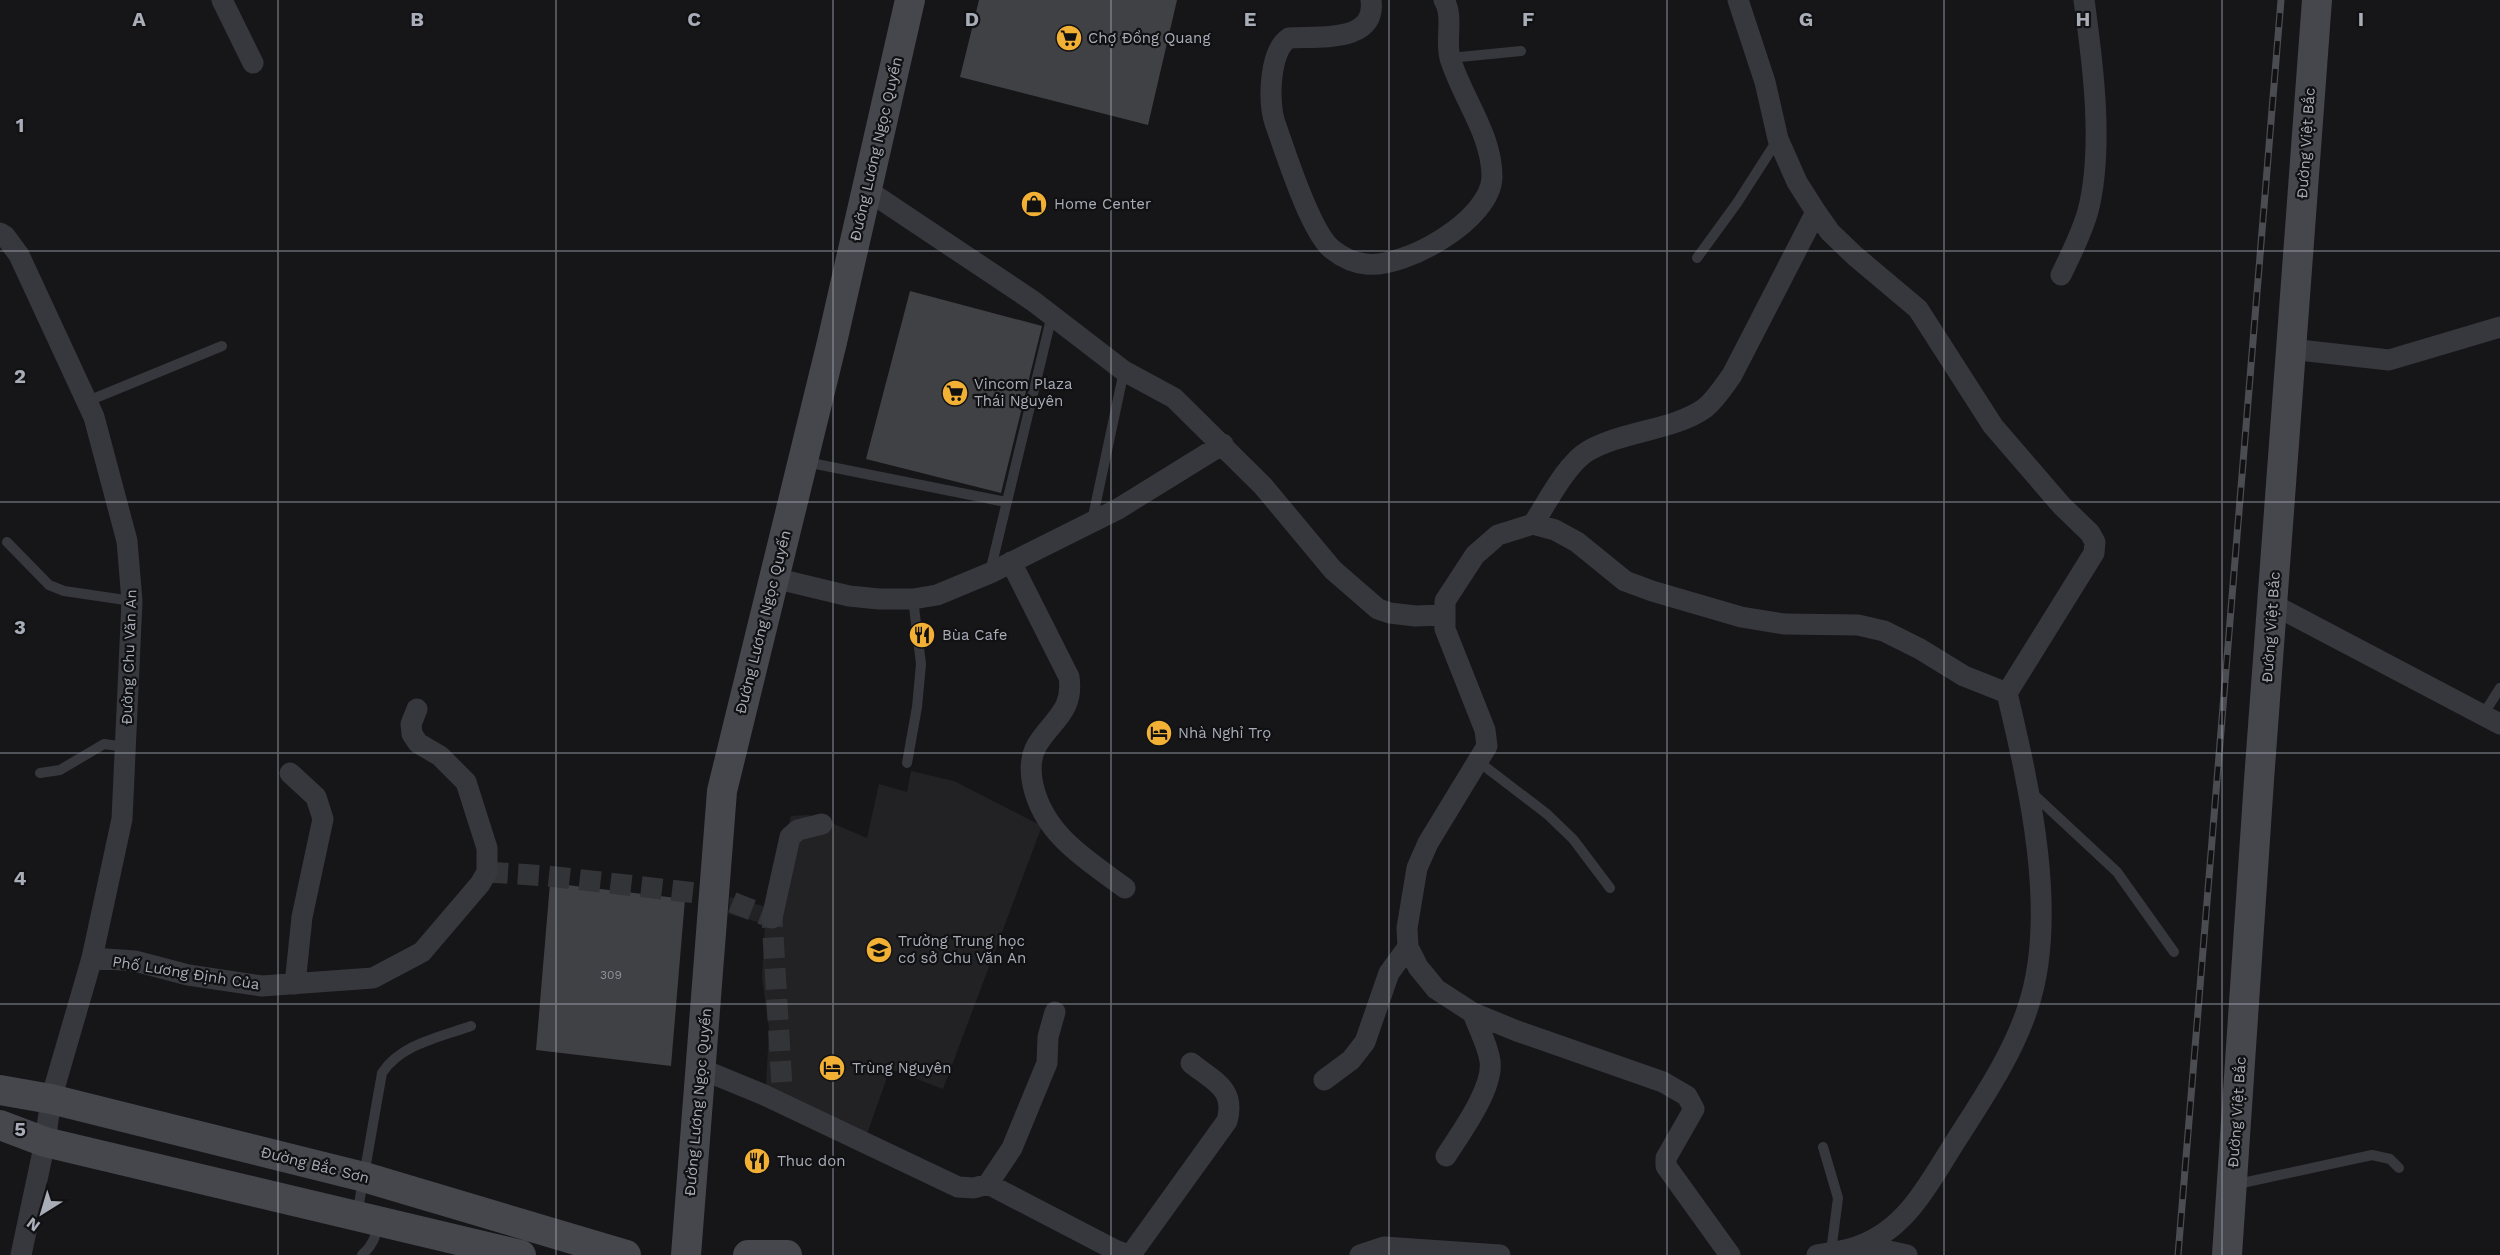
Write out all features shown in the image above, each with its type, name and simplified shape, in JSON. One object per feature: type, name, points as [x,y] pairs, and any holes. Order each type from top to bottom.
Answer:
[{"type":"main road","name":"Đường Lương Ngọc Quyến","points":[[686,1255],[722,791],[803,461],[910,0]]},
{"type":"main road","name":"Đường Việt Bắc","points":[[2227,1255],[2259,780],[2274,605],[2290,349],[2317,0]]},
{"type":"main road","name":"Đường Bắc Sơn","points":[[0,1090],[51,1099],[364,1176],[626,1255]]},
{"type":"main road","points":[[0,1125],[45,1142],[521,1255]]},
{"type":"main road","points":[[748,1255],[750,1253],[787,1255]]},
{"type":"street","points":[[222,0],[253,63]]},
{"type":"street","points":[[1371,0],[1370,17],[1362,28],[1353,33],[1289,38],[1283,42],[1272,80],[1271,111],[1315,226],[1330,248],[1347,259],[1366,264],[1388,263],[1419,250],[1455,230],[1484,204],[1490,192],[1492,177],[1487,146],[1450,58],[1444,0]]},
{"type":"street","points":[[1738,0],[1765,82],[1778,139],[1797,182],[1815,212],[1830,232],[1855,256],[1903,294],[1918,309],[1994,426],[2062,506],[2090,533],[2095,542],[2094,553],[2007,693],[2030,792],[2042,923],[2038,967],[2028,1007],[1990,1086],[1924,1193],[1908,1213],[1862,1250]]},
{"type":"street","points":[[2061,275],[2088,213],[2094,183],[2093,86],[2084,0]]},
{"type":"street","points":[[867,190],[970,257],[1052,315],[1124,371],[1174,398],[1263,486],[1333,570],[1378,609],[1390,614],[1443,615]]},
{"type":"street","points":[[1533,524],[1568,470],[1588,451],[1630,434],[1690,416],[1713,400],[1732,375],[1815,212]]},
{"type":"street","name":"Đường Chu Văn An","points":[[0,234],[5,236],[19,255],[94,417],[127,541],[132,601],[122,819],[92,958],[51,1099],[45,1142],[21,1255]]},
{"type":"street","points":[[2290,349],[2389,360],[2500,327]]},
{"type":"street","points":[[774,578],[849,596],[913,599],[937,595],[990,573],[1118,509],[1223,444]]},
{"type":"street","points":[[1730,1255],[1666,1166],[1666,1158],[1694,1109],[1687,1096],[1663,1082],[1517,1031],[1473,1013],[1436,989],[1418,967],[1408,947],[1407,928],[1417,868],[1428,843],[1487,746],[1485,730],[1445,629],[1443,615],[1445,601],[1475,555],[1498,535],[1533,524],[1555,530],[1577,542],[1625,581],[1652,591],[1752,619],[1784,624],[1858,625],[1884,631],[1920,649],[1964,676],[2007,693]]},
{"type":"street","points":[[1011,562],[1069,678],[1071,692],[1068,705],[1037,746],[1031,761],[1036,801],[1050,825],[1065,843],[1125,888]]},
{"type":"street","points":[[2274,605],[2492,720]]},
{"type":"street","name":"Phố Lương Định Của","points":[[92,958],[135,961],[188,975],[262,986],[373,978],[422,952],[480,885],[487,872],[487,848],[466,782],[440,756],[418,743],[412,734],[411,724],[417,709]]},
{"type":"street","points":[[290,773],[316,797],[323,819],[302,917],[295,984]]},
{"type":"street","points":[[772,918],[790,837],[798,830],[822,824]]},
{"type":"street","points":[[1324,1080],[1351,1060],[1365,1042],[1389,973],[1408,947]]},
{"type":"street","points":[[701,1069],[762,1094],[958,1187],[974,1188],[988,1184],[1012,1148],[1047,1063],[1048,1037],[1055,1012]]},
{"type":"street","points":[[1446,1156],[1480,1102],[1489,1075],[1490,1061],[1473,1013]]},
{"type":"street","points":[[988,1184],[1117,1251],[1132,1252],[1227,1121],[1230,1108],[1225,1090],[1191,1063]]},
{"type":"street","points":[[1360,1255],[1384,1247],[1500,1255]]},
{"type":"street","points":[[1824,1253],[1862,1250],[1907,1255]]},
{"type":"lane","points":[[1450,58],[1521,51]]},
{"type":"lane","points":[[1697,258],[1737,203],[1778,139]]},
{"type":"lane","points":[[990,573],[1052,315]]},
{"type":"lane","points":[[88,401],[222,346]]},
{"type":"lane","points":[[1092,521],[1124,371]]},
{"type":"lane","points":[[803,461],[1006,502]]},
{"type":"lane","points":[[7,542],[37,576],[49,585],[64,591],[132,601]]},
{"type":"lane","points":[[907,763],[917,707],[921,664],[913,599]]},
{"type":"lane","points":[[2492,720],[2500,688]]},
{"type":"lane","points":[[40,773],[60,770],[104,744],[126,747]]},
{"type":"lane","points":[[1479,762],[1547,814],[1573,839],[1610,888]]},
{"type":"lane","points":[[2030,792],[2117,873],[2174,952]]},
{"type":"lane","points":[[362,1255],[369,1249],[376,1236],[368,1218],[364,1176],[382,1073],[391,1060],[410,1048],[471,1026]]},
{"type":"lane","points":[[1823,1147],[1838,1198],[1824,1253]]},
{"type":"lane","points":[[2233,1186],[2372,1155],[2390,1159],[2399,1168]]},
{"type":"shaded area","name":"Trường Trung học cơ sở Chu Văn An","points":[[911,771],[954,781],[1042,826],[943,1089],[890,1069],[867,1134],[766,1086],[769,1029],[762,977],[765,924],[728,914],[730,897],[767,907],[791,816],[808,815],[867,838],[879,784],[907,792]]},
{"type":"building","name":"Chợ Đồng Quang","points":[[979,0],[1177,0],[1148,125],[960,77]]},
{"type":"building","name":"Vincom Plaza Thái Nguyên","points":[[910,291],[1042,326],[1001,493],[866,459]]},
{"type":"building","points":[[550,883],[685,899],[671,1066],[536,1050]]},
{"type":"tunnel","points":[[487,872],[548,876],[714,895],[772,918],[782,1087]]},
{"type":"railway","points":[[2178,1255],[2281,0]]},
{"type":"place","name":"Chợ Đồng Quang","points":[[1069,38]]},
{"type":"place","name":"Home Center","points":[[1034,204]]},
{"type":"place","name":"Vincom Plaza Thái Nguyên","points":[[955,393]]},
{"type":"place","name":"Bùa Cafe","points":[[922,635]]},
{"type":"place","name":"Nhà Nghỉ Trọ","points":[[1159,733]]},
{"type":"place","name":"Trường Trung học cơ sở Chu Văn An","points":[[879,950]]},
{"type":"place","name":"Trùng Nguyên","points":[[832,1068]]},
{"type":"place","name":"Thuc don","points":[[757,1161]]}]
